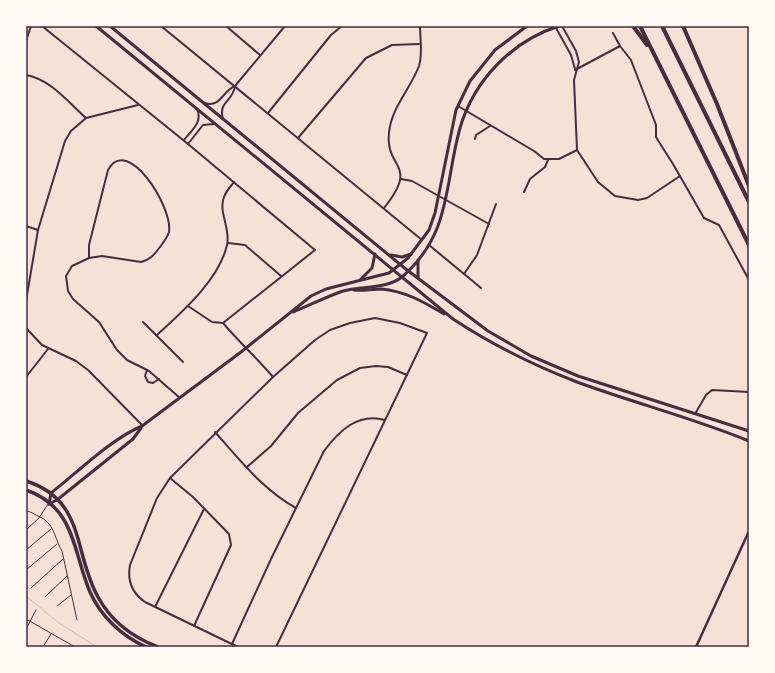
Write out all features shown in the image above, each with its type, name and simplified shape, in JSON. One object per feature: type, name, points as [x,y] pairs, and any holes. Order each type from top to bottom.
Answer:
[{"type":"highway","points":[[633,26],[653,53]]},
{"type":"highway","points":[[640,26],[749,245]]},
{"type":"highway","points":[[662,26],[749,202]]},
{"type":"highway","points":[[683,26],[717,104],[749,186]]},
{"type":"main road","points":[[96,26],[453,318]]},
{"type":"main road","points":[[110,26],[401,265],[488,331],[546,363],[596,383],[749,431]]},
{"type":"main road","points":[[49,504],[51,493],[113,444],[131,431],[142,426],[181,398],[318,292],[382,275],[401,265],[429,230],[435,213],[451,132],[458,106],[470,81],[489,56],[507,39],[527,26]]},
{"type":"main road","points":[[290,314],[329,296],[350,289],[388,283],[402,277],[418,259],[436,233],[442,217],[458,139],[467,110],[479,88],[501,61],[530,39],[558,26]]},
{"type":"main road","points":[[389,255],[402,257],[412,253]]},
{"type":"main road","points":[[359,280],[372,268],[375,254]]},
{"type":"main road","points":[[418,259],[418,278]]},
{"type":"main road","points":[[350,289],[381,289],[402,293],[423,301],[487,340],[559,374],[749,441]]},
{"type":"main road","points":[[49,504],[58,500],[133,439],[142,426]]},
{"type":"main road","points":[[26,480],[41,486],[51,493],[58,500],[75,526],[91,583],[101,603],[112,617],[128,632],[158,647]]},
{"type":"main road","points":[[26,490],[39,496],[49,504],[66,524],[75,542],[88,586],[98,606],[120,631],[146,647]]},
{"type":"street","points":[[26,41],[31,26]]},
{"type":"street","points":[[42,26],[138,105],[184,140],[315,250],[223,323]]},
{"type":"street","points":[[161,26],[422,240]]},
{"type":"street","points":[[226,26],[260,55]]},
{"type":"street","points":[[202,102],[212,105],[216,104],[230,88],[235,86],[285,26]]},
{"type":"street","points":[[268,113],[331,35],[342,26]]},
{"type":"street","points":[[384,208],[398,189],[401,179],[400,167],[390,150],[389,132],[399,103],[419,65],[421,53],[419,44],[420,26]]},
{"type":"street","points":[[558,26],[571,56],[575,70]]},
{"type":"street","points":[[558,26],[578,57],[579,62],[575,70],[574,80],[577,150],[589,170],[605,189],[615,196],[638,200],[647,198],[680,176]]},
{"type":"street","points":[[613,33],[620,46],[631,60],[656,126],[656,137],[704,218],[719,225],[749,279]]},
{"type":"street","points":[[298,138],[366,58],[392,45],[419,44]]},
{"type":"street","points":[[575,70],[620,46]]},
{"type":"street","points":[[26,75],[36,77],[45,82],[86,118]]},
{"type":"street","points":[[224,120],[221,109],[234,92],[235,86]]},
{"type":"street","points":[[26,301],[38,230],[65,141],[71,131],[86,118],[138,105]]},
{"type":"street","points":[[458,106],[467,110],[548,160],[560,159],[577,150]]},
{"type":"street","points":[[184,140],[199,122],[199,115],[196,108]]},
{"type":"street","points":[[188,144],[204,125],[210,123],[216,124]]},
{"type":"street","points":[[474,139],[476,135],[490,125]]},
{"type":"street","points":[[524,192],[530,179],[545,166],[548,160]]},
{"type":"street","points":[[89,258],[89,245],[108,170],[115,163],[122,161],[127,162],[148,178],[158,192],[162,200],[169,232],[152,258],[146,261],[141,262],[102,256],[89,258],[72,266],[66,276],[68,291],[73,299],[99,322],[118,350],[127,360],[147,370],[181,398]]},
{"type":"street","points":[[401,179],[409,180],[433,192],[489,224]]},
{"type":"street","points":[[157,336],[188,306],[212,276],[222,259],[228,243],[222,209],[223,198],[234,182]]},
{"type":"street","points":[[464,274],[474,261],[496,204]]},
{"type":"street","points":[[26,226],[38,230]]},
{"type":"street","points":[[228,243],[245,245],[281,276]]},
{"type":"street","points":[[428,245],[481,288]]},
{"type":"street","points":[[188,306],[212,322],[223,323],[246,348],[253,353],[273,377]]},
{"type":"street","points":[[238,647],[145,602],[136,594],[131,586],[128,576],[135,548],[157,498],[170,478],[215,432],[273,377],[315,340],[330,330],[350,322],[375,318],[400,323],[427,334],[276,647]]},
{"type":"street","points":[[143,322],[183,362]]},
{"type":"street","points":[[26,328],[48,349],[76,361],[88,370],[142,426]]},
{"type":"street","points":[[26,377],[48,349]]},
{"type":"street","points":[[247,467],[271,446],[298,414],[337,380],[360,368],[376,366],[388,367],[407,375]]},
{"type":"street","points":[[147,370],[145,376],[148,382],[153,383],[159,379]]},
{"type":"street","points":[[695,414],[704,396],[712,390],[749,392]]},
{"type":"street","points":[[232,644],[324,451],[333,439],[349,425],[366,418],[375,417],[385,420]]},
{"type":"street","points":[[215,432],[274,494],[296,508]]},
{"type":"street","points":[[170,478],[229,534],[231,545],[194,626]]},
{"type":"street","points":[[155,607],[204,509]]},
{"type":"street","points":[[696,647],[749,531]]},
{"type":"lane","points":[[26,530],[40,516],[49,504]]},
{"type":"lane","points":[[26,511],[31,511],[44,518],[55,533],[57,544],[62,552],[77,620]]},
{"type":"lane","points":[[26,550],[51,528]]},
{"type":"lane","points":[[26,570],[57,544]]},
{"type":"lane","points":[[31,588],[63,559]]},
{"type":"lane","points":[[45,597],[68,576]]},
{"type":"lane","points":[[57,606],[72,594]]},
{"type":"lane","points":[[26,629],[36,610]]},
{"type":"lane","points":[[26,619],[75,647]]},
{"type":"lane","points":[[43,647],[51,633]]},
{"type":"waterway","points":[[26,596],[59,623],[97,647]]}]
